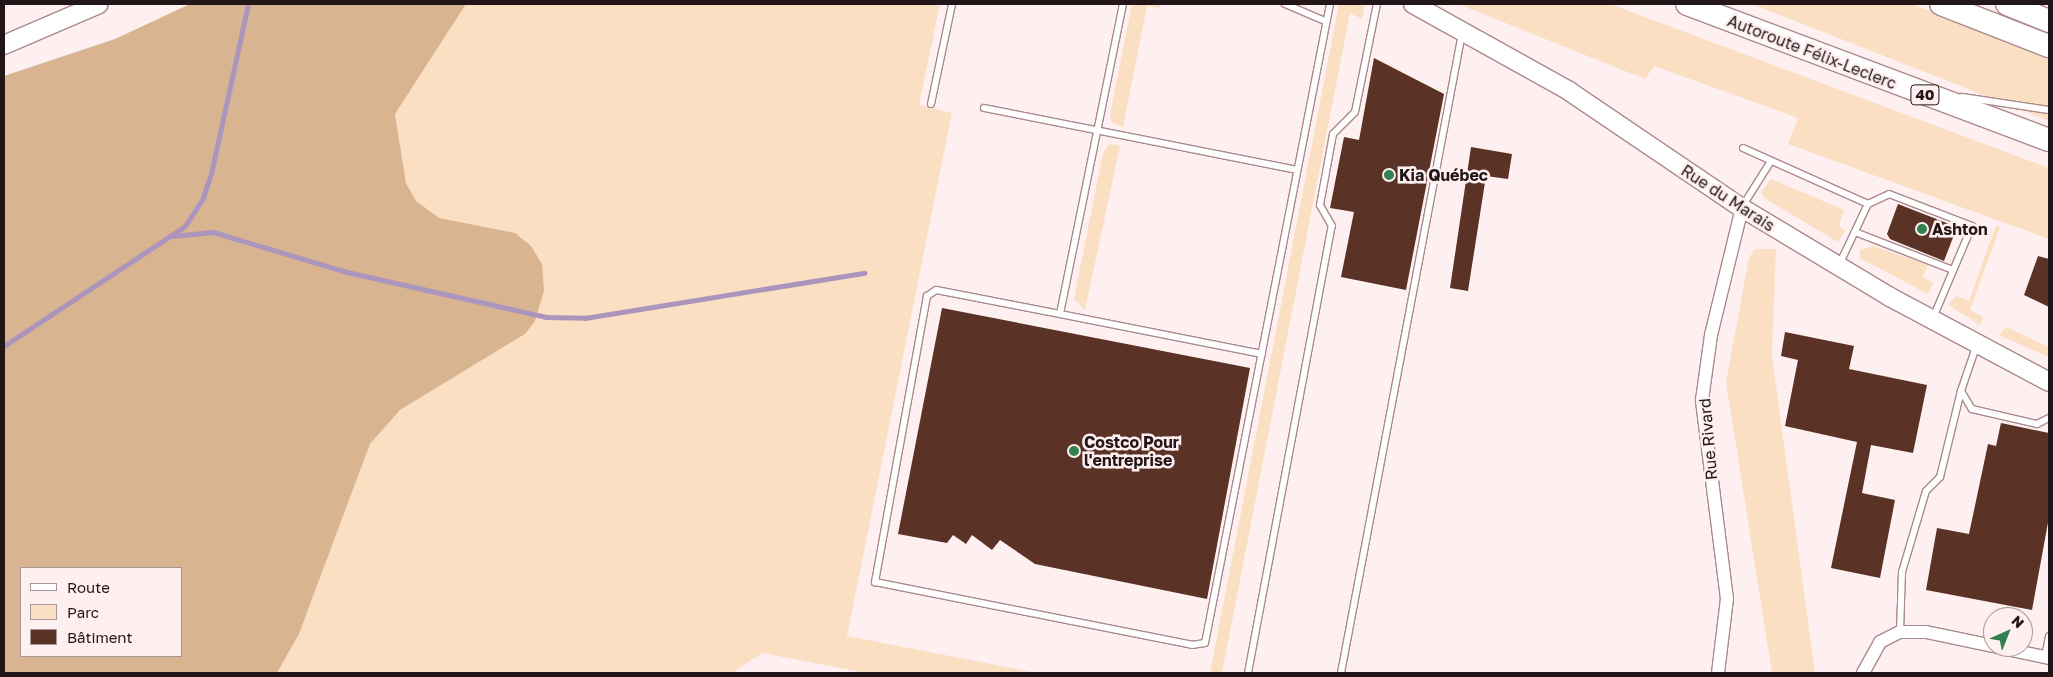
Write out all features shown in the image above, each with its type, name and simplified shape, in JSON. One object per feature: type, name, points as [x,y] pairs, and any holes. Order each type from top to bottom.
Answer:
[{"type":"highway","name":"Autoroute Félix-Leclerc","points":[[1687,4],[2049,140]]},
{"type":"highway","points":[[1941,4],[2049,46]]},
{"type":"highway","points":[[2007,4],[2049,22]]},
{"type":"street","points":[[4,45],[99,4]]},
{"type":"street","name":"Rue du Marais","points":[[1413,4],[1463,29],[1569,91],[1742,208],[1839,266],[1932,320],[2049,382]]},
{"type":"street","name":"Rue Rivard","points":[[1718,673],[1727,599],[1702,400],[1712,335],[1742,208]]},
{"type":"street","points":[[1863,673],[1880,642],[1900,632],[1926,632],[1983,644]]},
{"type":"street","points":[[2033,655],[2047,658]]},
{"type":"lane","points":[[931,104],[952,4]]},
{"type":"lane","points":[[1060,314],[1123,4]]},
{"type":"lane","points":[[1286,4],[1326,21]]},
{"type":"lane","points":[[1262,354],[936,290],[927,296],[873,571],[878,585],[1183,644],[1205,643],[1262,354],[1326,21],[1330,4]]},
{"type":"lane","points":[[1248,673],[1332,226],[1320,206],[1333,134],[1355,112],[1377,4]]},
{"type":"lane","points":[[1341,673],[1463,29]]},
{"type":"lane","points":[[1908,88],[2049,110]]},
{"type":"lane","points":[[984,108],[1297,170]]},
{"type":"lane","points":[[1743,148],[1868,204]]},
{"type":"lane","points":[[1742,208],[1771,161]]},
{"type":"lane","points":[[1839,266],[1868,204],[1889,194],[1972,226],[1932,320]]},
{"type":"lane","points":[[1855,232],[1953,270]]},
{"type":"lane","points":[[1900,632],[1902,572],[1926,491],[1940,477],[1961,391],[1977,344]]},
{"type":"lane","points":[[1961,391],[1972,409],[2037,424],[2049,418]]},
{"type":"lane","points":[[2047,658],[2049,636]]},
{"type":"green space","points":[[466,4],[940,4],[919,105],[952,113],[847,636],[1037,673],[866,673],[762,653],[732,673],[277,673],[299,634],[370,444],[400,410],[525,334],[515,233],[439,219],[416,201],[406,183],[395,114]]},
{"type":"green space","points":[[1132,4],[1160,4],[1160,8],[1147,6],[1123,127],[1112,123],[1110,114]]},
{"type":"green space","points":[[1339,4],[1365,4],[1362,19],[1350,13],[1222,673],[1210,673]]},
{"type":"green space","points":[[1458,4],[1610,4],[2049,168],[2049,239],[1788,144],[1798,118],[1654,66],[1645,79]]},
{"type":"green space","points":[[1752,4],[1912,4],[2049,57],[2049,121]]},
{"type":"green space","points":[[1109,144],[1120,146],[1085,310],[1074,299],[1103,153]]},
{"type":"green space","points":[[1771,179],[1844,210],[1839,226],[1845,231],[1838,242],[1764,198],[1761,192]]},
{"type":"green space","points":[[1996,225],[2000,227],[1970,310],[1983,317],[1980,325],[1948,305],[1956,296],[1969,301]]},
{"type":"green space","points":[[1873,246],[1928,265],[1923,277],[1933,283],[1928,294],[1860,258],[1860,250]]},
{"type":"green space","points":[[1755,249],[1776,249],[1772,356],[1815,673],[1772,673],[1726,382],[1749,258]]},
{"type":"green space","points":[[2006,327],[2049,347],[2049,357],[1999,335]]},
{"type":"shaded area","points":[[190,4],[466,4],[395,114],[406,183],[416,201],[439,218],[515,233],[531,246],[542,264],[544,291],[535,321],[525,334],[400,410],[370,444],[299,634],[277,673],[4,673],[4,76],[115,39]]},
{"type":"building","points":[[1374,58],[1444,94],[1406,290],[1341,277],[1354,212],[1330,208],[1344,137],[1359,140]]},
{"type":"building","points":[[1471,147],[1512,154],[1508,179],[1486,176],[1468,291],[1450,288]]},
{"type":"building","points":[[1898,204],[1957,227],[1944,261],[1890,239],[1887,234]]},
{"type":"building","points":[[2038,256],[2049,259],[2049,307],[2024,295]]},
{"type":"building","name":"Costco Pour l'entreprise","points":[[942,308],[1250,368],[1207,599],[1035,564],[1000,540],[992,550],[972,535],[966,544],[953,535],[947,543],[898,534]]},
{"type":"building","points":[[1785,332],[1854,346],[1849,369],[1927,385],[1913,453],[1871,445],[1862,493],[1895,500],[1880,578],[1831,568],[1857,442],[1785,426],[1798,360],[1781,356]]},
{"type":"building","points":[[2001,423],[2049,433],[2049,517],[2033,607],[2016,607],[1926,590],[1937,528],[1969,534],[1988,444],[1996,446]]},
{"type":"waterway","points":[[4,346],[185,226],[203,198],[211,174],[248,4]]},
{"type":"waterway","points":[[173,236],[213,232],[347,272],[546,317],[585,318],[864,273]]},
{"type":"place","name":"Kia Québec","points":[[1389,175]]},
{"type":"place","name":"Ashton","points":[[1922,229]]},
{"type":"place","name":"Costco Pour l'entreprise","points":[[1074,451]]}]
